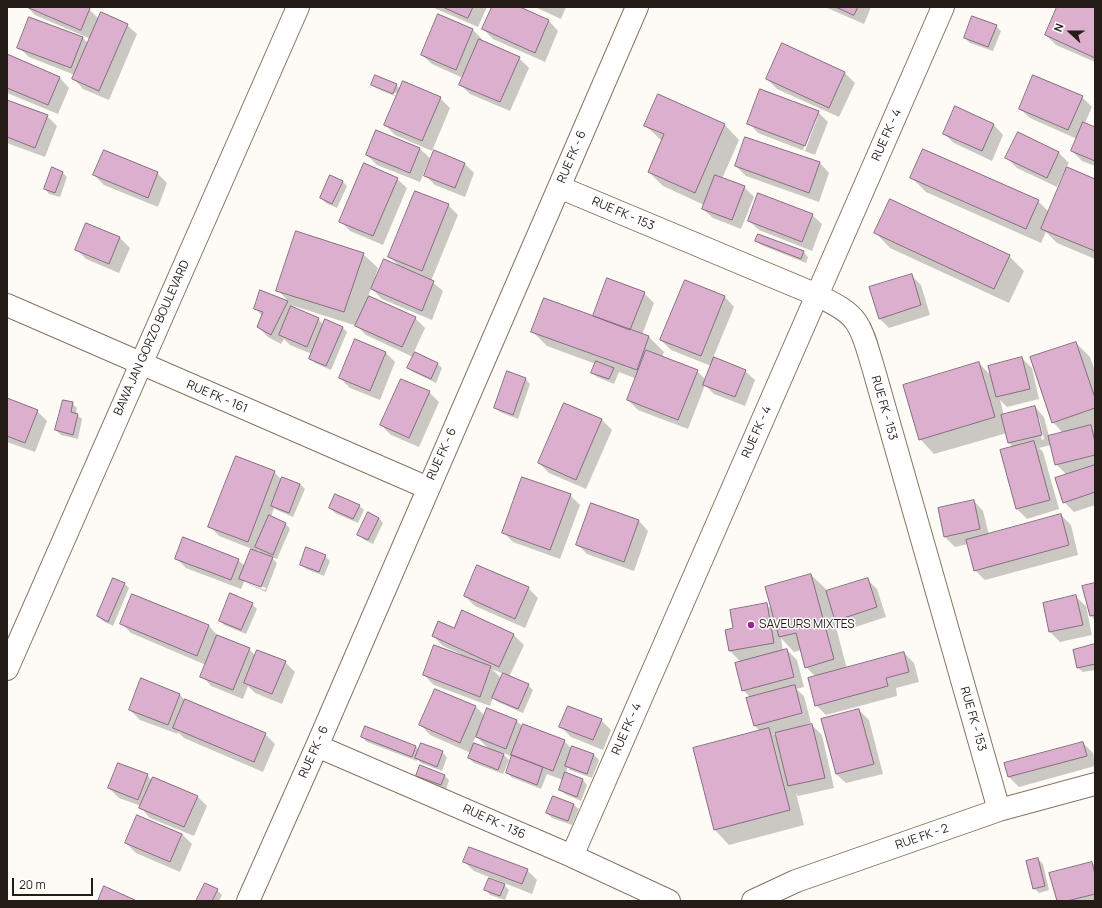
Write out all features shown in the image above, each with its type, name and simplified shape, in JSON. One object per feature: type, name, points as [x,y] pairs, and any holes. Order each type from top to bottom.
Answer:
[{"type":"street","name":"BAWA JAN GORZO BOULEVARD","points":[[7,669],[298,7]]},
{"type":"street","name":"RUE FK - 6","points":[[248,901],[317,746],[637,7]]},
{"type":"street","name":"RUE FK - 4","points":[[572,856],[943,7]]},
{"type":"street","name":"RUE FK - 153","points":[[559,187],[817,295],[841,308],[855,321],[864,339],[999,810]]},
{"type":"street","name":"RUE FK - 161","points":[[7,305],[428,488]]},
{"type":"street","name":"RUE FK - 136","points":[[317,746],[572,856],[669,901]]},
{"type":"street","name":"RUE FK - 2","points":[[753,901],[796,881],[999,810],[1095,784]]},
{"type":"building","points":[[27,7],[87,7],[90,8],[81,30]]},
{"type":"building","points":[[443,7],[473,7],[468,18]]},
{"type":"building","points":[[492,7],[520,7],[549,20],[535,53],[482,29]]},
{"type":"building","points":[[836,7],[858,7],[854,15]]},
{"type":"building","points":[[1057,7],[1095,7],[1095,58],[1045,35]]},
{"type":"building","points":[[101,12],[128,24],[99,91],[72,79]]},
{"type":"building","points":[[438,14],[473,29],[456,70],[421,55]]},
{"type":"building","points":[[972,16],[997,25],[988,47],[964,38]]},
{"type":"building","points":[[29,17],[83,37],[71,68],[17,48]]},
{"type":"building","points":[[479,39],[520,57],[500,102],[459,85]]},
{"type":"building","points":[[782,43],[845,72],[829,108],[766,79]]},
{"type":"building","points":[[7,54],[60,77],[48,105],[7,88]]},
{"type":"building","points":[[375,75],[397,84],[393,94],[371,85]]},
{"type":"building","points":[[1033,75],[1083,96],[1068,130],[1019,109]]},
{"type":"building","points":[[403,81],[441,97],[422,141],[384,125]]},
{"type":"building","points":[[760,89],[819,111],[805,146],[747,124]]},
{"type":"building","points":[[658,94],[725,124],[695,193],[648,172],[664,134],[644,126]]},
{"type":"building","points":[[7,100],[48,115],[35,148],[7,137]]},
{"type":"building","points":[[955,106],[994,124],[982,151],[943,134]]},
{"type":"building","points":[[1083,122],[1095,127],[1095,161],[1071,151]]},
{"type":"building","points":[[376,130],[420,148],[410,173],[366,155]]},
{"type":"building","points":[[1018,132],[1059,152],[1047,178],[1005,158]]},
{"type":"building","points":[[745,137],[820,162],[809,193],[735,166]]},
{"type":"building","points":[[923,149],[1039,200],[1026,229],[910,178]]},
{"type":"building","points":[[104,150],[158,172],[148,198],[93,175]]},
{"type":"building","points":[[434,150],[465,163],[455,188],[424,176]]},
{"type":"building","points":[[364,163],[398,178],[373,236],[339,222]]},
{"type":"building","points":[[52,167],[63,172],[55,193],[44,189]]},
{"type":"building","points":[[1067,167],[1095,179],[1095,251],[1041,229]]},
{"type":"building","points":[[330,175],[343,181],[332,204],[320,198]]},
{"type":"building","points":[[715,175],[745,186],[732,220],[702,209]]},
{"type":"building","points":[[415,191],[449,204],[422,271],[388,257]]},
{"type":"building","points":[[758,193],[813,214],[802,242],[748,221]]},
{"type":"building","points":[[890,199],[1010,255],[994,289],[874,233]]},
{"type":"building","points":[[86,223],[120,237],[109,264],[75,250]]},
{"type":"building","points":[[296,231],[364,253],[344,312],[276,291]]},
{"type":"building","points":[[758,234],[804,251],[801,259],[755,241]]},
{"type":"building","points":[[384,259],[434,281],[422,311],[371,289]]},
{"type":"building","points":[[912,274],[921,305],[879,319],[869,287]]},
{"type":"building","points":[[607,278],[645,292],[630,330],[593,316]]},
{"type":"building","points":[[685,280],[725,296],[701,356],[660,340]]},
{"type":"building","points":[[260,290],[288,301],[271,335],[257,327],[263,312],[254,309]]},
{"type":"building","points":[[369,296],[416,317],[402,347],[355,326]]},
{"type":"building","points":[[544,298],[649,336],[637,370],[531,332]]},
{"type":"building","points":[[291,306],[319,318],[307,347],[279,335]]},
{"type":"building","points":[[325,319],[343,327],[326,366],[309,359]]},
{"type":"building","points":[[355,339],[386,352],[370,391],[339,378]]},
{"type":"building","points":[[1076,342],[1095,398],[1095,408],[1052,423],[1030,357]]},
{"type":"building","points":[[646,350],[698,370],[678,420],[627,400]]},
{"type":"building","points":[[415,352],[438,363],[431,379],[407,368]]},
{"type":"building","points":[[714,357],[746,370],[735,397],[703,385]]},
{"type":"building","points":[[1022,357],[1030,389],[996,397],[988,366]]},
{"type":"building","points":[[596,361],[614,368],[609,379],[591,373]]},
{"type":"building","points":[[979,362],[995,417],[919,440],[903,385]]},
{"type":"building","points":[[507,371],[526,378],[513,415],[494,408]]},
{"type":"building","points":[[401,379],[430,391],[409,438],[380,425]]},
{"type":"building","points":[[7,398],[38,410],[25,443],[7,436]]},
{"type":"building","points":[[63,400],[73,402],[71,412],[78,414],[73,435],[55,430]]},
{"type":"building","points":[[564,403],[602,419],[576,480],[538,463]]},
{"type":"building","points":[[1035,406],[1042,435],[1008,443],[1001,415]]},
{"type":"building","points":[[1091,425],[1095,442],[1095,455],[1055,465],[1048,436]]},
{"type":"building","points":[[1034,441],[1050,500],[1016,509],[1000,450]]},
{"type":"building","points":[[236,456],[275,471],[248,542],[208,527]]},
{"type":"building","points":[[1095,465],[1095,492],[1063,503],[1055,478]]},
{"type":"building","points":[[282,477],[300,484],[289,513],[271,506]]},
{"type":"building","points":[[522,477],[571,494],[550,550],[502,533]]},
{"type":"building","points":[[335,494],[360,505],[353,519],[329,508]]},
{"type":"building","points":[[974,500],[980,529],[944,537],[938,508]]},
{"type":"building","points":[[591,503],[639,520],[624,562],[576,545]]},
{"type":"building","points":[[368,512],[379,518],[368,540],[357,535]]},
{"type":"building","points":[[1061,514],[1069,545],[974,571],[966,540]]},
{"type":"building","points":[[269,515],[286,523],[273,555],[255,547]]},
{"type":"building","points":[[183,537],[239,559],[231,580],[175,559]]},
{"type":"building","points":[[306,547],[326,555],[319,572],[300,565]]},
{"type":"building","points":[[251,549],[273,557],[261,587],[239,579]]},
{"type":"building","points":[[477,565],[529,587],[515,619],[464,596]]},
{"type":"building","points":[[811,574],[834,659],[805,668],[796,633],[779,637],[765,587]]},
{"type":"building","points":[[113,578],[125,583],[108,622],[97,616]]},
{"type":"building","points":[[868,578],[877,607],[835,621],[826,591]]},
{"type":"building","points":[[1095,583],[1095,615],[1090,616],[1082,586]]},
{"type":"building","points":[[230,593],[253,603],[241,630],[219,621]]},
{"type":"building","points":[[132,594],[209,625],[197,656],[120,624]]},
{"type":"building","points":[[1076,595],[1083,625],[1049,632],[1043,603]]},
{"type":"building","points":[[767,603],[774,643],[729,651],[725,630],[733,628],[730,610]]},
{"type":"building","points":[[462,610],[514,634],[499,667],[432,636],[438,621],[454,628]]},
{"type":"building","points":[[217,635],[250,648],[233,690],[200,677]]},
{"type":"building","points":[[1095,644],[1095,664],[1077,668],[1073,650]]},
{"type":"building","points":[[434,645],[491,666],[480,697],[423,675]]},
{"type":"building","points":[[787,649],[794,677],[742,691],[735,663]]},
{"type":"building","points":[[257,650],[286,661],[272,694],[244,683]]},
{"type":"building","points":[[904,652],[909,672],[886,678],[888,686],[815,706],[808,678]]},
{"type":"building","points":[[503,673],[529,684],[518,709],[492,698]]},
{"type":"building","points":[[141,678],[180,694],[168,725],[129,710]]},
{"type":"building","points":[[795,685],[802,713],[754,726],[746,698]]},
{"type":"building","points":[[435,689],[476,706],[460,743],[419,725]]},
{"type":"building","points":[[185,699],[266,733],[254,762],[173,728]]},
{"type":"building","points":[[568,706],[602,719],[593,740],[559,727]]},
{"type":"building","points":[[487,708],[517,720],[506,749],[476,737]]},
{"type":"building","points":[[859,709],[874,764],[836,774],[821,719]]},
{"type":"building","points":[[523,724],[565,740],[553,771],[511,755]]},
{"type":"building","points":[[812,724],[825,778],[788,786],[775,733]]},
{"type":"building","points":[[365,726],[416,746],[412,757],[361,737]]},
{"type":"building","points":[[769,728],[790,810],[714,830],[693,748]]},
{"type":"building","points":[[1083,742],[1087,756],[1008,777],[1004,763]]},
{"type":"building","points":[[421,743],[443,751],[437,767],[415,758]]},
{"type":"building","points":[[474,743],[504,754],[498,770],[468,758]]},
{"type":"building","points":[[572,746],[594,754],[587,774],[565,766]]},
{"type":"building","points":[[512,755],[543,767],[537,785],[506,773]]},
{"type":"building","points":[[118,763],[148,774],[138,800],[108,788]]},
{"type":"building","points":[[420,765],[445,775],[441,785],[416,776]]},
{"type":"building","points":[[565,772],[583,779],[577,797],[559,790]]},
{"type":"building","points":[[153,777],[198,796],[184,827],[139,808]]},
{"type":"building","points":[[553,796],[574,804],[568,821],[546,813]]},
{"type":"building","points":[[137,815],[182,834],[170,862],[125,843]]},
{"type":"building","points":[[469,847],[528,869],[522,884],[463,862]]},
{"type":"building","points":[[1038,858],[1045,886],[1033,889],[1026,861]]},
{"type":"building","points":[[1092,862],[1095,874],[1095,894],[1067,901],[1057,901],[1049,873]]},
{"type":"building","points":[[489,878],[505,884],[500,896],[484,890]]},
{"type":"building","points":[[205,883],[218,889],[212,901],[196,901]]},
{"type":"building","points":[[104,886],[137,901],[98,901]]},
{"type":"place","name":"SAVEURS MIXTES","points":[[751,625]]}]
